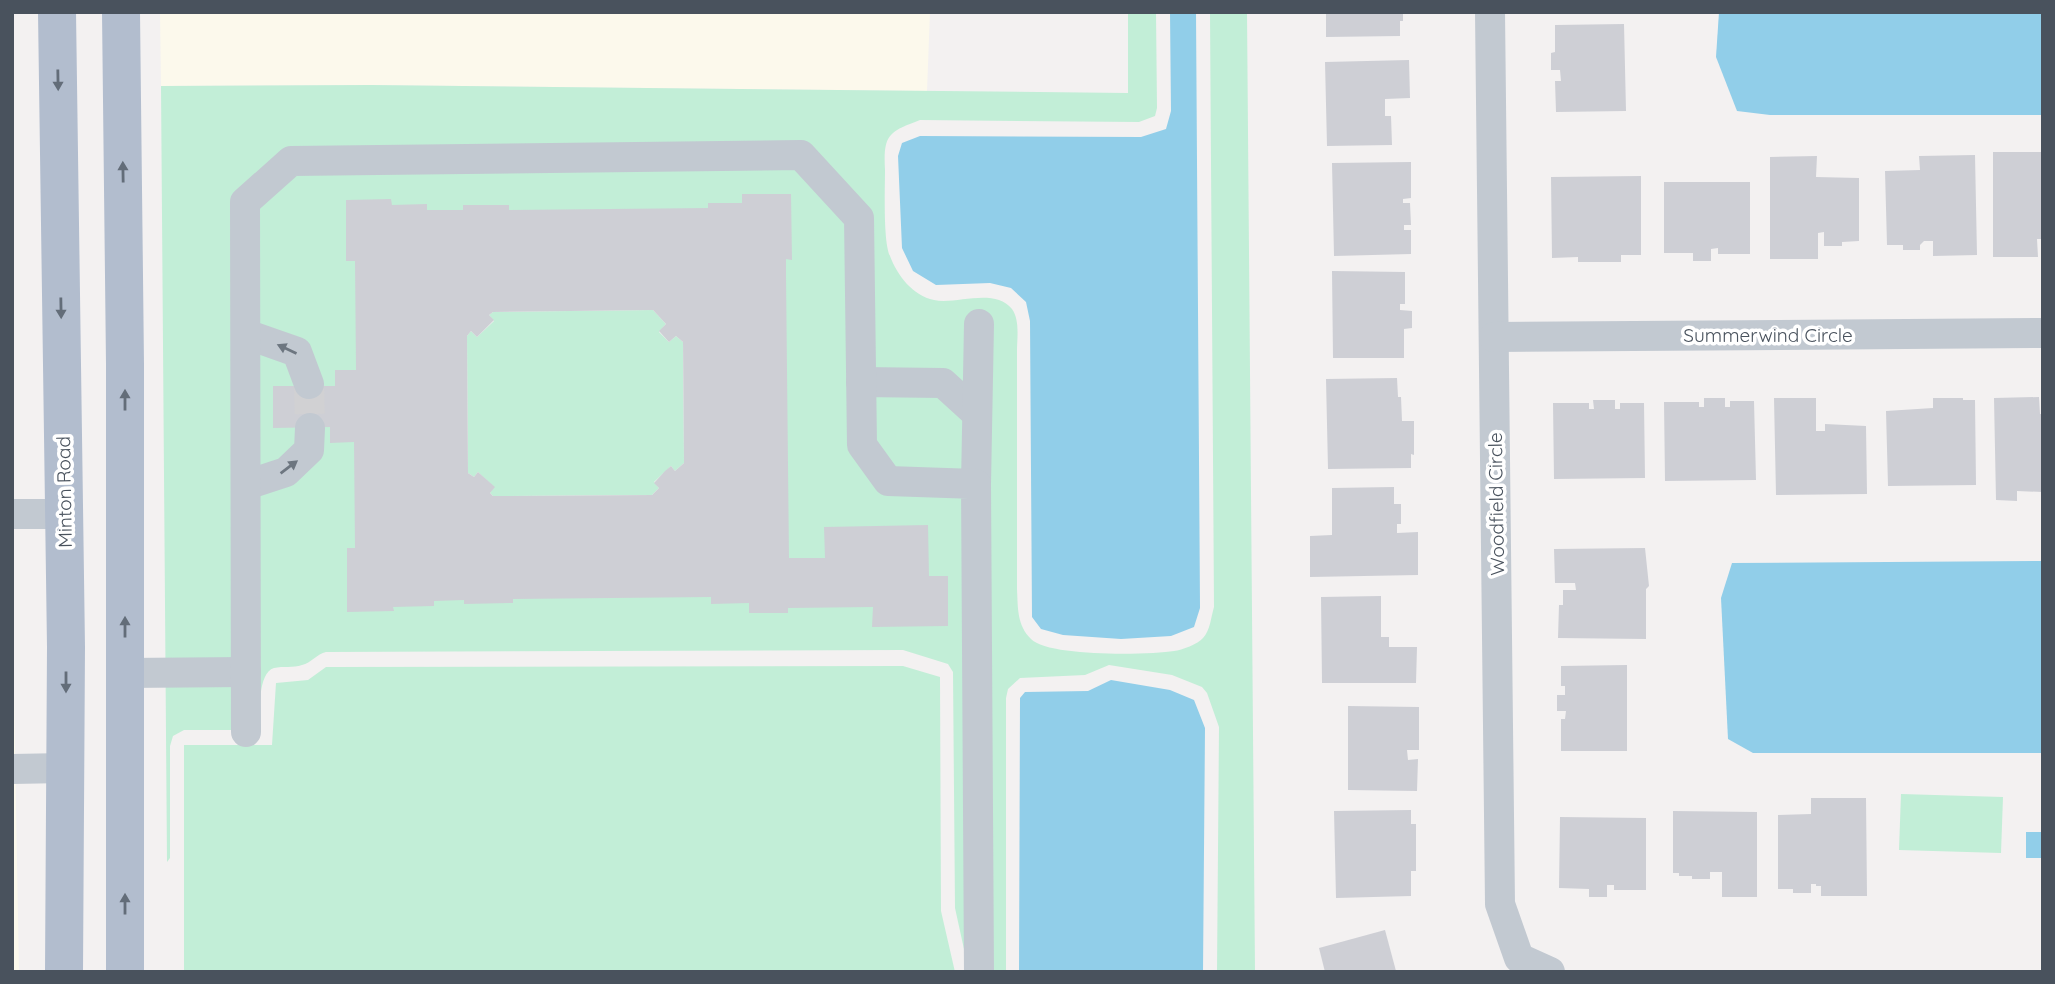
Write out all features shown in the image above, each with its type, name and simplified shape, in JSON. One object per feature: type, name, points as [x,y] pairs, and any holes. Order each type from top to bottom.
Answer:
[{"type":"main road","name":"Minton Road","points":[[57,12],[64,514],[64,972]]},
{"type":"main road","points":[[125,972],[128,13]]},
{"type":"street","name":"Woodfield Circle","points":[[1490,12],[1500,904],[1518,958],[1550,972]]},
{"type":"street","points":[[246,732],[245,202],[291,161],[801,155],[859,218],[862,445],[888,481],[975,484]]},
{"type":"street","points":[[979,324],[975,484],[979,972]]},
{"type":"street","name":"Summerwind Circle","points":[[1494,337],[2043,333]]},
{"type":"street","points":[[246,334],[297,352],[309,384]]},
{"type":"street","points":[[861,382],[943,383],[977,414]]},
{"type":"street","points":[[246,485],[286,472],[309,450],[310,428]]},
{"type":"street","points":[[12,514],[64,514]]},
{"type":"street","points":[[125,673],[246,672]]},
{"type":"street","points":[[12,769],[65,768]]},
{"type":"shaded area","points":[[160,12],[930,12],[927,91],[371,85],[161,86]]},
{"type":"shaded area","points":[[13,640],[19,972],[12,972]]},
{"type":"green space","points":[[1128,12],[1156,12],[1155,116],[1139,122],[920,120],[901,128],[890,136],[885,149],[886,239],[897,270],[919,294],[943,301],[995,299],[1015,313],[1018,330],[1017,589],[1019,616],[1026,634],[1041,645],[1077,652],[1174,651],[1197,642],[1207,632],[1214,607],[1210,12],[1247,12],[1255,972],[1217,972],[1219,727],[1207,693],[1202,687],[1172,675],[1109,665],[1085,675],[1020,678],[1008,689],[1006,972],[969,972],[955,908],[953,672],[948,664],[903,650],[326,652],[305,664],[269,671],[260,695],[259,730],[184,730],[173,736],[170,746],[170,858],[167,862],[161,86],[371,85],[1128,93]],"holes":[[[658,296],[697,338],[690,484],[637,511],[478,501],[455,472],[465,317],[488,297]]]},
{"type":"green space","points":[[653,310],[666,324],[659,332],[669,342],[676,336],[683,342],[684,463],[675,471],[671,466],[654,482],[659,488],[652,495],[493,496],[490,493],[494,487],[478,472],[474,477],[468,473],[467,336],[471,331],[477,337],[494,321],[489,315],[493,312]]},
{"type":"green space","points":[[903,666],[940,677],[941,911],[955,972],[184,972],[184,745],[272,745],[276,683],[308,680],[326,667]]},
{"type":"green space","points":[[1901,794],[2003,797],[2001,853],[1899,850]]},
{"type":"water","points":[[1170,12],[1196,12],[1200,608],[1194,627],[1171,636],[1121,639],[1063,635],[1041,629],[1032,617],[1030,321],[1026,302],[1011,288],[990,283],[936,285],[913,271],[902,248],[898,156],[902,143],[920,136],[1141,137],[1166,129],[1171,111]]},
{"type":"water","points":[[1719,12],[2043,12],[2043,115],[1770,115],[1737,111],[1716,57]]},
{"type":"water","points":[[2043,561],[2043,753],[1753,753],[1728,739],[1721,598],[1732,563]]},
{"type":"water","points":[[1111,680],[1170,690],[1194,700],[1205,728],[1203,972],[1019,972],[1020,698],[1025,692],[1088,691]]},
{"type":"water","points":[[2026,832],[2043,832],[2043,858],[2026,858]]},
{"type":"building","points":[[1326,12],[1403,12],[1400,36],[1326,37]]},
{"type":"building","points":[[1624,24],[1626,111],[1556,112],[1555,81],[1561,81],[1560,70],[1551,70],[1551,53],[1555,52],[1555,25]]},
{"type":"building","points":[[1409,60],[1410,98],[1385,99],[1385,116],[1391,116],[1392,145],[1327,146],[1325,62]]},
{"type":"building","points":[[1993,152],[2042,152],[2043,239],[2037,239],[2038,257],[1993,257]]},
{"type":"building","points":[[1975,155],[1977,255],[1933,256],[1933,241],[1924,241],[1920,250],[1903,250],[1903,245],[1887,245],[1885,171],[1920,170],[1919,156]]},
{"type":"building","points":[[1817,156],[1816,177],[1859,178],[1859,241],[1842,242],[1842,246],[1824,246],[1824,232],[1818,233],[1818,259],[1770,259],[1770,157]]},
{"type":"building","points":[[1411,162],[1411,198],[1403,199],[1403,203],[1410,203],[1411,225],[1404,225],[1404,230],[1411,230],[1411,254],[1334,256],[1332,163]]},
{"type":"building","points":[[1641,176],[1641,255],[1621,255],[1621,262],[1578,262],[1578,257],[1552,258],[1551,177]]},
{"type":"building","points":[[1664,182],[1750,182],[1750,254],[1718,254],[1718,248],[1711,249],[1711,261],[1693,261],[1693,253],[1664,253]]},
{"type":"building","points":[[742,194],[791,194],[792,260],[786,259],[789,558],[825,558],[824,527],[928,525],[929,576],[948,576],[948,626],[872,627],[873,607],[788,608],[788,613],[749,613],[749,603],[711,604],[711,597],[513,599],[513,603],[464,604],[464,600],[434,601],[434,606],[393,607],[394,611],[347,612],[347,548],[355,548],[354,442],[330,443],[330,427],[273,428],[273,386],[335,386],[335,370],[356,370],[355,261],[346,261],[346,200],[391,199],[392,205],[427,204],[427,210],[463,210],[463,205],[509,205],[509,210],[708,208],[708,203],[742,203]],"holes":[[[653,310],[666,324],[659,331],[669,342],[676,336],[683,342],[684,463],[675,471],[671,466],[665,471],[654,483],[659,488],[652,495],[493,496],[490,493],[495,487],[478,472],[474,477],[468,473],[467,336],[471,331],[477,337],[494,320],[489,315],[493,312]]]},
{"type":"building","points":[[1332,271],[1405,272],[1405,304],[1400,304],[1400,310],[1412,311],[1412,328],[1404,329],[1404,358],[1333,358]]},
{"type":"building","points":[[1397,378],[1402,421],[1414,421],[1414,455],[1411,454],[1411,468],[1328,469],[1326,379]]},
{"type":"building","points":[[2039,397],[2040,414],[2043,414],[2043,492],[2017,491],[2017,501],[1996,500],[1994,398]]},
{"type":"building","points":[[1704,398],[1725,398],[1725,407],[1730,407],[1730,401],[1754,401],[1756,480],[1665,481],[1664,402],[1699,402],[1699,407],[1704,407]]},
{"type":"building","points":[[1774,398],[1816,398],[1816,431],[1825,431],[1825,424],[1866,426],[1867,494],[1776,495]]},
{"type":"building","points":[[1933,398],[1975,400],[1976,485],[1888,486],[1886,411],[1933,408]]},
{"type":"building","points":[[1593,400],[1615,400],[1615,409],[1620,409],[1620,403],[1644,403],[1645,478],[1554,479],[1553,403],[1589,403],[1589,409],[1594,409]]},
{"type":"building","points":[[1394,487],[1394,504],[1401,504],[1401,524],[1397,524],[1397,533],[1418,532],[1418,575],[1310,577],[1310,536],[1332,535],[1332,488]]},
{"type":"building","points":[[1645,548],[1649,586],[1646,589],[1646,639],[1558,638],[1559,605],[1563,605],[1563,590],[1576,590],[1575,583],[1555,583],[1554,549]]},
{"type":"building","points":[[1381,596],[1381,637],[1389,637],[1389,647],[1417,647],[1416,683],[1322,683],[1321,597]]},
{"type":"building","points":[[1627,665],[1627,751],[1561,751],[1561,719],[1565,719],[1566,711],[1557,711],[1557,695],[1565,695],[1565,686],[1561,686],[1561,666]]},
{"type":"building","points":[[1348,706],[1419,707],[1419,750],[1407,750],[1408,760],[1418,759],[1417,791],[1348,790]]},
{"type":"building","points":[[1811,798],[1866,798],[1867,896],[1821,896],[1821,886],[1816,884],[1811,884],[1811,893],[1793,893],[1793,889],[1778,889],[1778,815],[1811,814]]},
{"type":"building","points":[[1411,810],[1411,824],[1416,824],[1416,871],[1411,871],[1411,896],[1336,898],[1334,811]]},
{"type":"building","points":[[1673,811],[1757,812],[1757,897],[1722,897],[1722,872],[1710,872],[1710,879],[1692,879],[1692,876],[1673,873]]},
{"type":"building","points":[[1560,817],[1646,818],[1646,890],[1614,890],[1614,885],[1607,885],[1607,897],[1589,897],[1589,889],[1559,888]]},
{"type":"building","points":[[1385,930],[1396,971],[1325,972],[1319,948]]},
{"type":"tunnel","points":[[309,384],[310,428]]}]
